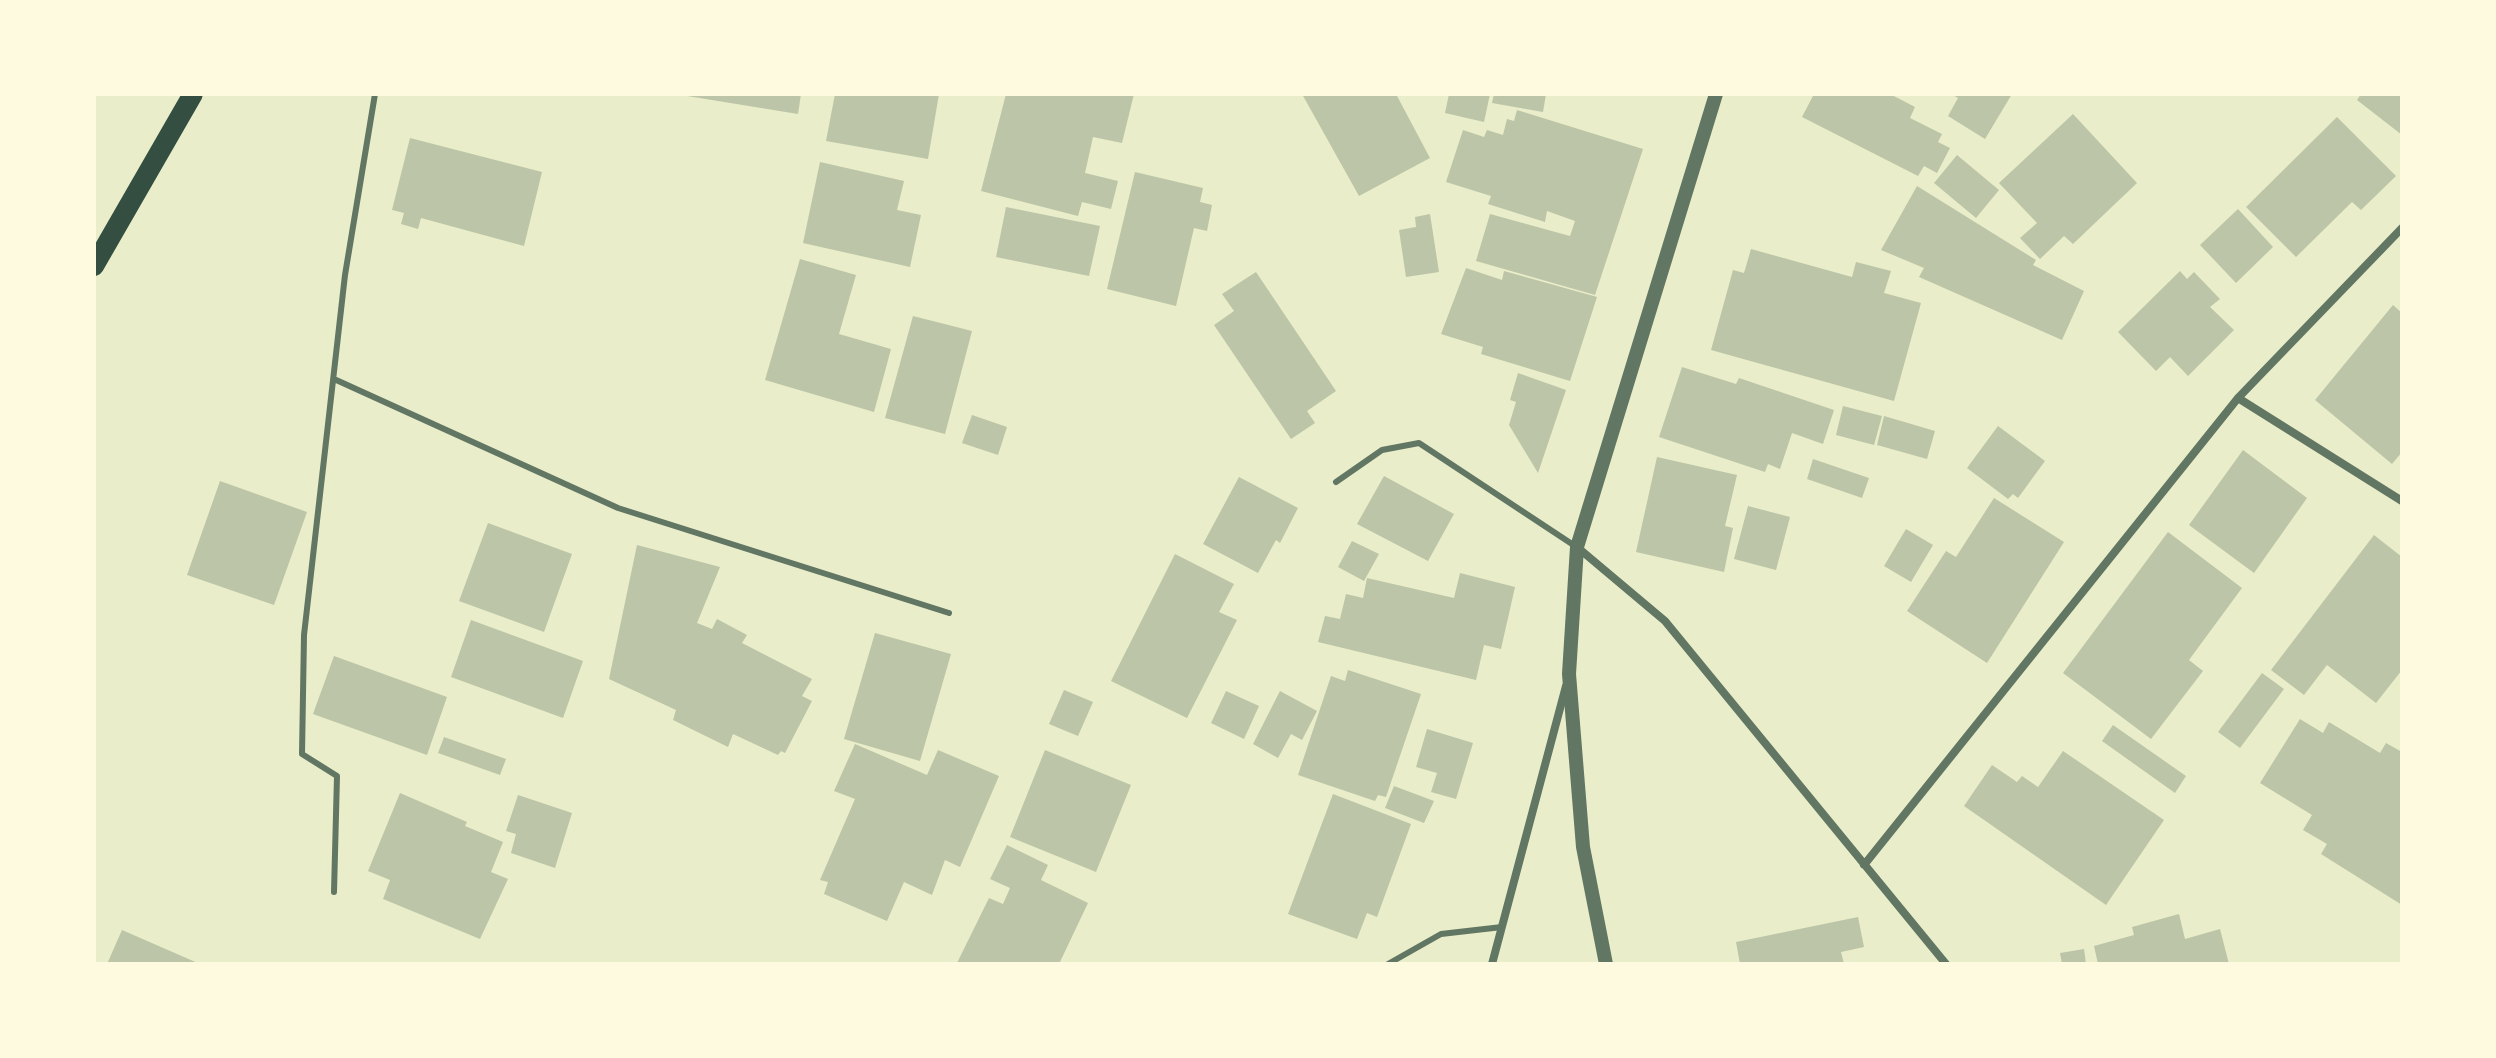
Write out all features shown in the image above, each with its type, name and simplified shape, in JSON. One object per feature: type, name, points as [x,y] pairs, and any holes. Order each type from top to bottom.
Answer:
[{"type":"main road","points":[[94,266],[193,94]]},
{"type":"street","points":[[1606,964],[1583,847],[1569,674],[1577,547],[1716,94]]},
{"type":"street","points":[[1864,865],[2238,398],[2402,228]]},
{"type":"street","points":[[2238,398],[2402,501]]},
{"type":"street","points":[[1577,547],[1665,621],[1946,964]]},
{"type":"street","points":[[1492,964],[1569,674]]},
{"type":"lane","points":[[334,892],[337,776],[302,754],[304,635],[345,275],[375,94]]},
{"type":"lane","points":[[334,379],[618,508],[949,613]]},
{"type":"lane","points":[[1336,482],[1382,450],[1419,443],[1577,547]]},
{"type":"lane","points":[[1388,964],[1441,934],[1502,927]]},
{"type":"building","points":[[675,94],[801,94],[798,114]]},
{"type":"building","points":[[835,94],[939,94],[928,159],[826,141]]},
{"type":"building","points":[[1006,94],[1134,94],[1122,143],[1093,137],[1085,173],[1118,181],[1111,209],[1082,202],[1078,216],[981,191]]},
{"type":"building","points":[[1302,94],[1396,94],[1430,158],[1359,196]]},
{"type":"building","points":[[1449,94],[1490,94],[1484,122],[1445,113]]},
{"type":"building","points":[[1494,94],[1546,94],[1543,112],[1492,103]]},
{"type":"building","points":[[1814,94],[1890,94],[1915,107],[1910,118],[1942,134],[1938,142],[1950,148],[1937,173],[1924,166],[1918,176],[1802,117]]},
{"type":"building","points":[[1951,94],[2012,94],[1985,139],[1948,116],[1958,98]]},
{"type":"building","points":[[2361,94],[2402,94],[2402,135],[2357,100]]},
{"type":"building","points":[[1517,110],[1643,149],[1595,295],[1476,261],[1490,214],[1570,236],[1575,221],[1547,211],[1545,222],[1488,204],[1491,196],[1446,182],[1463,130],[1484,137],[1487,130],[1503,135],[1507,119],[1514,121]]},
{"type":"building","points":[[2073,114],[2137,183],[2073,244],[2064,236],[2040,259],[2020,238],[2037,223],[1999,183]]},
{"type":"building","points":[[2337,117],[2396,176],[2361,210],[2352,202],[2296,257],[2246,207]]},
{"type":"building","points":[[410,138],[542,172],[524,246],[421,218],[418,229],[401,224],[404,213],[392,210]]},
{"type":"building","points":[[1957,155],[1999,190],[1976,218],[1934,183]]},
{"type":"building","points":[[820,162],[904,181],[897,210],[921,215],[910,267],[803,243]]},
{"type":"building","points":[[1135,172],[1203,188],[1200,202],[1212,205],[1207,231],[1194,228],[1176,306],[1107,289]]},
{"type":"building","points":[[1917,186],[2036,260],[2033,265],[2084,291],[2062,340],[1919,277],[1924,268],[1881,250]]},
{"type":"building","points":[[1006,207],[1100,226],[1089,276],[996,257]]},
{"type":"building","points":[[2238,209],[2273,247],[2236,283],[2200,245]]},
{"type":"building","points":[[1430,214],[1439,272],[1406,277],[1399,230],[1416,227],[1415,217]]},
{"type":"building","points":[[1751,249],[1852,277],[1856,262],[1891,271],[1884,293],[1921,303],[1894,401],[1711,350],[1733,270],[1744,273]]},
{"type":"building","points":[[800,259],[856,275],[839,334],[891,349],[874,412],[765,380]]},
{"type":"building","points":[[1466,268],[1502,280],[1504,271],[1597,297],[1570,381],[1481,354],[1483,347],[1441,334]]},
{"type":"building","points":[[2180,271],[2187,279],[2194,272],[2220,299],[2210,307],[2234,330],[2188,376],[2170,357],[2156,371],[2118,332]]},
{"type":"building","points":[[1256,272],[1336,391],[1307,411],[1315,423],[1291,439],[1214,325],[1234,311],[1222,294]]},
{"type":"building","points":[[2393,305],[2402,313],[2402,452],[2392,464],[2315,400]]},
{"type":"building","points":[[913,316],[972,331],[945,434],[885,418]]},
{"type":"building","points":[[1682,367],[1736,384],[1739,378],[1834,410],[1823,444],[1792,433],[1780,469],[1768,464],[1765,472],[1659,437]]},
{"type":"building","points":[[1518,373],[1566,390],[1538,473],[1509,425],[1516,402],[1510,400]]},
{"type":"building","points":[[1843,406],[1882,416],[1874,445],[1836,435]]},
{"type":"building","points":[[972,415],[1007,427],[998,455],[962,443]]},
{"type":"building","points":[[1884,416],[1935,431],[1927,459],[1877,445]]},
{"type":"building","points":[[1998,426],[2045,461],[2018,498],[2013,494],[2008,499],[1967,468]]},
{"type":"building","points":[[2243,450],[2307,498],[2254,573],[2189,525]]},
{"type":"building","points":[[1657,457],[1737,475],[1725,526],[1733,528],[1724,572],[1636,552]]},
{"type":"building","points":[[1813,459],[1869,478],[1862,498],[1807,479]]},
{"type":"building","points":[[1384,476],[1454,514],[1428,561],[1357,524]]},
{"type":"building","points":[[1239,477],[1298,508],[1280,543],[1276,540],[1258,573],[1203,544]]},
{"type":"building","points":[[220,481],[307,512],[274,605],[187,575]]},
{"type":"building","points":[[1994,498],[2064,542],[1987,663],[1907,611],[1946,551],[1956,557]]},
{"type":"building","points":[[1748,506],[1790,517],[1776,570],[1734,559]]},
{"type":"building","points":[[488,523],[572,554],[544,632],[459,601]]},
{"type":"building","points":[[1906,529],[1933,545],[1911,582],[1884,566]]},
{"type":"building","points":[[2168,532],[2242,588],[2189,660],[2203,671],[2151,739],[2063,673]]},
{"type":"building","points":[[2374,535],[2402,557],[2402,670],[2376,703],[2327,665],[2304,695],[2271,670]]},
{"type":"building","points":[[1352,541],[1379,554],[1364,581],[1338,567]]},
{"type":"building","points":[[637,545],[720,567],[697,623],[712,629],[717,619],[747,635],[742,643],[812,679],[802,696],[812,701],[785,753],[781,751],[778,755],[733,734],[728,747],[673,720],[676,710],[609,679]]},
{"type":"building","points":[[1175,554],[1234,584],[1219,612],[1237,620],[1187,718],[1111,681]]},
{"type":"building","points":[[1460,573],[1515,587],[1501,649],[1484,645],[1476,680],[1318,642],[1325,616],[1340,619],[1346,594],[1363,598],[1367,578],[1454,598]]},
{"type":"building","points":[[471,620],[583,661],[563,718],[451,677]]},
{"type":"building","points":[[875,633],[951,654],[920,761],[844,739]]},
{"type":"building","points":[[334,656],[447,697],[427,755],[313,714]]},
{"type":"building","points":[[1348,670],[1421,694],[1386,797],[1378,795],[1375,801],[1298,775],[1331,676],[1345,681]]},
{"type":"building","points":[[2262,673],[2284,689],[2240,748],[2218,732]]},
{"type":"building","points":[[1064,690],[1093,702],[1078,736],[1049,724]]},
{"type":"building","points":[[1226,691],[1259,706],[1244,739],[1211,723]]},
{"type":"building","points":[[1280,691],[1317,711],[1302,740],[1291,734],[1278,758],[1253,744]]},
{"type":"building","points":[[2300,719],[2323,733],[2329,722],[2380,753],[2386,743],[2402,752],[2402,905],[2321,854],[2327,844],[2303,830],[2312,815],[2260,783]]},
{"type":"building","points":[[2113,725],[2186,776],[2175,793],[2102,741]]},
{"type":"building","points":[[1427,729],[1473,743],[1456,799],[1431,792],[1437,773],[1416,767]]},
{"type":"building","points":[[444,737],[506,759],[500,775],[438,753]]},
{"type":"building","points":[[855,744],[927,775],[938,750],[999,776],[960,867],[945,860],[932,895],[904,882],[887,921],[824,894],[828,882],[820,880],[855,799],[834,791]]},
{"type":"building","points":[[1045,750],[1131,785],[1096,872],[1010,837]]},
{"type":"building","points":[[2063,751],[2164,820],[2106,905],[1964,806],[1992,765],[2017,782],[2022,776],[2038,787]]},
{"type":"building","points":[[1394,786],[1434,801],[1424,823],[1385,808]]},
{"type":"building","points":[[400,793],[467,822],[465,826],[503,842],[491,872],[508,879],[480,939],[383,899],[390,880],[368,871]]},
{"type":"building","points":[[1333,794],[1411,824],[1377,917],[1367,913],[1357,939],[1288,914]]},
{"type":"building","points":[[518,795],[572,813],[555,868],[511,853],[516,834],[506,831]]},
{"type":"building","points":[[1007,845],[1048,865],[1041,880],[1088,903],[1059,964],[957,963],[989,898],[1003,904],[1010,888],[990,879]]},
{"type":"building","points":[[2179,914],[2185,939],[2220,929],[2229,964],[2098,964],[2094,946],[2134,935],[2132,927]]},
{"type":"building","points":[[1858,917],[1864,947],[1841,952],[1844,964],[1740,964],[1736,942]]},
{"type":"building","points":[[122,930],[200,964],[107,964]]},
{"type":"building","points":[[2084,949],[2086,964],[2062,964],[2060,953]]}]
